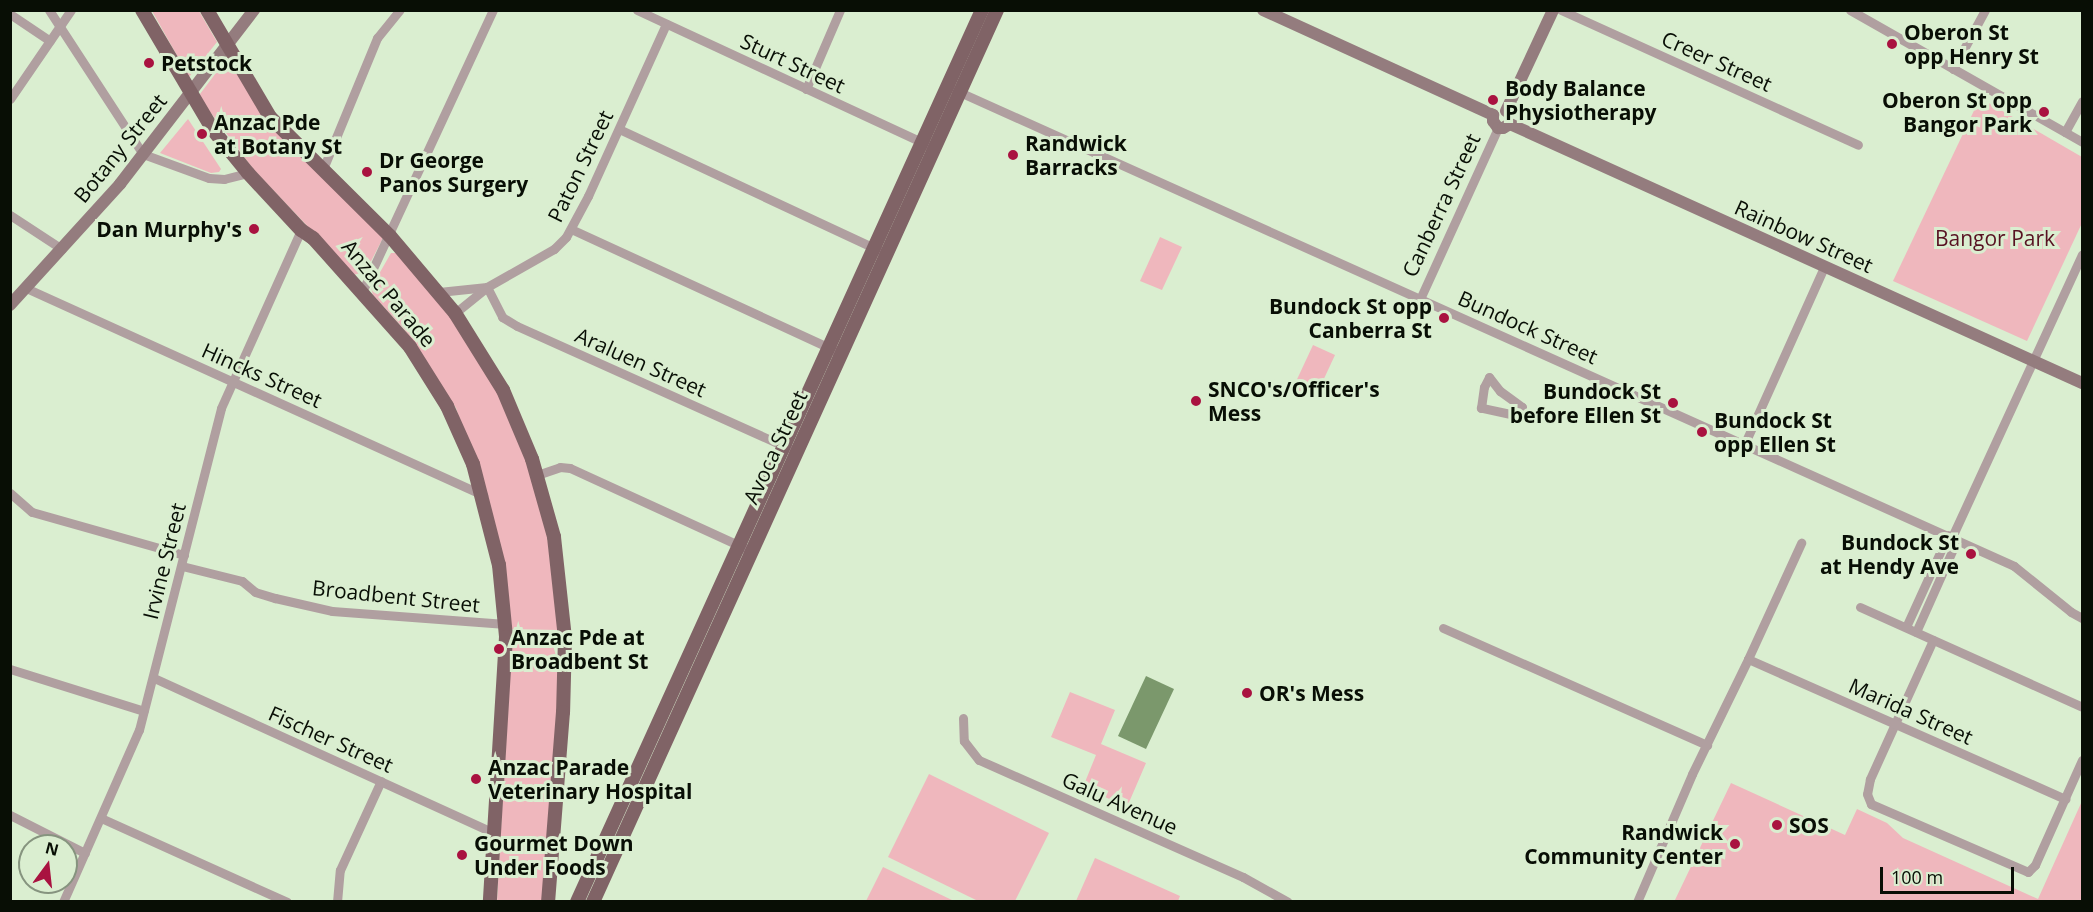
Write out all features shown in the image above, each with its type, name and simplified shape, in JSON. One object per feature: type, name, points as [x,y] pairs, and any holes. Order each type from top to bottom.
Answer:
[{"type":"main road","name":"Anzac Parade","points":[[142,10],[189,93],[213,130],[248,174],[301,230],[314,238],[397,329],[433,382],[463,440],[483,495],[499,565],[506,631],[489,902]]},
{"type":"main road","name":"Anzac Parade","points":[[207,10],[270,117],[390,236],[455,313],[503,390],[537,475],[554,537],[565,638],[563,712],[549,895]]},
{"type":"main road","name":"Avoca Street","points":[[580,901],[643,775],[745,549],[784,446],[887,254],[982,10]]},
{"type":"main road","name":"Avoca Street","points":[[953,89],[997,10]]},
{"type":"main road","name":"Avoca Street","points":[[745,549],[797,452],[873,247],[928,145]]},
{"type":"main road","points":[[549,895],[557,902]]},
{"type":"street","points":[[49,10],[144,154],[209,178],[224,179],[248,174]]},
{"type":"street","points":[[10,99],[71,10]]},
{"type":"street","name":"Botany Street","points":[[10,305],[144,154],[254,10]]},
{"type":"street","points":[[323,170],[377,38],[400,10]]},
{"type":"street","points":[[362,292],[390,236],[493,10]]},
{"type":"street","name":"Sturt Street","points":[[637,10],[657,15],[666,24],[928,145]]},
{"type":"street","points":[[806,88],[840,10]]},
{"type":"street","points":[[1263,10],[1493,115]]},
{"type":"street","points":[[1506,111],[1553,10]]},
{"type":"street","name":"Creer Street","points":[[1561,10],[1858,145]]},
{"type":"street","points":[[1850,10],[2082,142]]},
{"type":"street","points":[[1953,69],[1985,10]]},
{"type":"street","points":[[10,14],[50,40]]},
{"type":"street","name":"Paton Street","points":[[455,313],[487,287],[554,249],[571,229],[666,24]]},
{"type":"street","name":"Bundock Street","points":[[953,89],[1745,443],[2014,566],[2071,612],[2082,618]]},
{"type":"street","points":[[2065,132],[2082,101]]},
{"type":"street","points":[[1500,110],[1506,111],[1511,118],[1504,126],[1493,122],[1493,115],[1500,110]]},
{"type":"street","name":"Canberra Street","points":[[1420,298],[1504,126]]},
{"type":"street","name":"Rainbow Street","points":[[1504,126],[2082,383]]},
{"type":"street","points":[[619,129],[887,254]]},
{"type":"street","points":[[10,215],[62,249]]},
{"type":"street","points":[[571,229],[835,350]]},
{"type":"street","name":"Irvine Street","points":[[63,902],[133,747],[153,678],[221,408],[301,230]]},
{"type":"street","points":[[1916,632],[1953,538],[2082,255]]},
{"type":"street","points":[[1745,443],[1824,267]]},
{"type":"street","name":"Paton Street","points":[[439,292],[487,287]]},
{"type":"street","name":"Araluen Street","points":[[487,287],[502,317],[517,326],[797,452]]},
{"type":"street","name":"Hincks Street","points":[[26,288],[483,495]]},
{"type":"street","points":[[1489,377],[1500,391],[1522,407],[1515,415],[1481,408],[1484,387],[1489,377]]},
{"type":"street","points":[[537,475],[560,467],[570,468],[745,549]]},
{"type":"street","points":[[10,493],[32,512],[184,555]]},
{"type":"street","points":[[1906,627],[1953,538]]},
{"type":"street","points":[[1637,902],[1801,543]]},
{"type":"street","name":"Broadbent Street","points":[[182,566],[242,581],[255,592],[275,598],[332,611],[565,638]]},
{"type":"street","points":[[1860,607],[2082,707]]},
{"type":"street","points":[[1443,628],[1707,746]]},
{"type":"street","points":[[1934,640],[1870,779],[1869,800],[1878,809],[2028,872],[2035,865],[2082,760]]},
{"type":"street","name":"Marida Street","points":[[1746,661],[1896,723],[2065,799]]},
{"type":"street","points":[[10,669],[144,711]]},
{"type":"street","name":"Fischer Street","points":[[153,678],[494,833]]},
{"type":"street","name":"Galu Avenue","points":[[963,718],[964,741],[979,760],[1243,877],[1288,902]]},
{"type":"street","points":[[337,902],[340,870],[381,781]]},
{"type":"street","points":[[10,815],[85,853]]},
{"type":"street","points":[[101,818],[287,902]]},
{"type":"green space","points":[[152,11],[199,11],[217,42],[189,77]]},
{"type":"green space","points":[[225,61],[230,63],[384,236],[366,271],[354,275],[254,170],[201,100],[200,94]]},
{"type":"green space","name":"Bangor Park","points":[[1980,98],[2082,157],[2082,223],[2027,341],[1893,281]]},
{"type":"green space","points":[[188,119],[221,169],[219,172],[211,173],[160,153]]},
{"type":"green space","points":[[1160,237],[1182,247],[1162,290],[1140,281]]},
{"type":"green space","points":[[391,253],[399,253],[436,295],[505,404],[532,475],[547,534],[558,630],[510,629],[503,555],[456,408],[405,330],[373,295],[371,288]]},
{"type":"green space","points":[[1313,345],[1335,355],[1315,398],[1293,388]]},
{"type":"green space","points":[[511,644],[553,645],[560,671],[542,901],[497,902]]},
{"type":"green space","points":[[1070,692],[1115,710],[1101,744],[1146,763],[1127,807],[1083,787],[1096,755],[1051,737]]},
{"type":"green space","points":[[929,774],[1049,833],[1015,901],[978,901],[888,857]]},
{"type":"green space","points":[[1731,783],[1845,835],[1857,809],[1887,823],[1903,838],[2038,899],[2082,801],[2082,901],[1674,902]]},
{"type":"green space","points":[[1095,858],[1180,896],[1178,901],[1076,901]]},
{"type":"green space","points":[[883,867],[954,901],[866,901]]},
{"type":"shaded area","points":[[1146,676],[1174,689],[1146,749],[1118,736]]},
{"type":"place","name":"Oberon St opp Henry St","points":[[1892,44]]},
{"type":"place","name":"Petstock","points":[[149,63]]},
{"type":"place","name":"Body Balance Physiotherapy","points":[[1493,100]]},
{"type":"place","name":"Oberon St opp Bangor Park","points":[[2044,112]]},
{"type":"place","name":"Anzac Pde at Botany St","points":[[202,134]]},
{"type":"place","name":"Randwick Barracks","points":[[1013,155]]},
{"type":"place","name":"Dr George Panos Surgery","points":[[367,172]]},
{"type":"place","name":"Dan Murphy's","points":[[254,229]]},
{"type":"place","name":"Bundock St opp Canberra St","points":[[1444,318]]},
{"type":"place","name":"SNCO's/Officer's Mess","points":[[1196,401]]},
{"type":"place","name":"Bundock St before Ellen St","points":[[1673,403]]},
{"type":"place","name":"Bundock St opp Ellen St","points":[[1702,432]]},
{"type":"place","name":"Bundock St at Hendy Ave","points":[[1971,554]]},
{"type":"place","name":"Anzac Pde at Broadbent St","points":[[499,649]]},
{"type":"place","name":"OR's Mess","points":[[1247,693]]},
{"type":"place","name":"Anzac Parade Veterinary Hospital","points":[[476,779]]},
{"type":"place","name":"SOS","points":[[1777,825]]},
{"type":"place","name":"Randwick Community Center","points":[[1735,844]]},
{"type":"place","name":"Gourmet Down Under Foods","points":[[462,855]]}]
